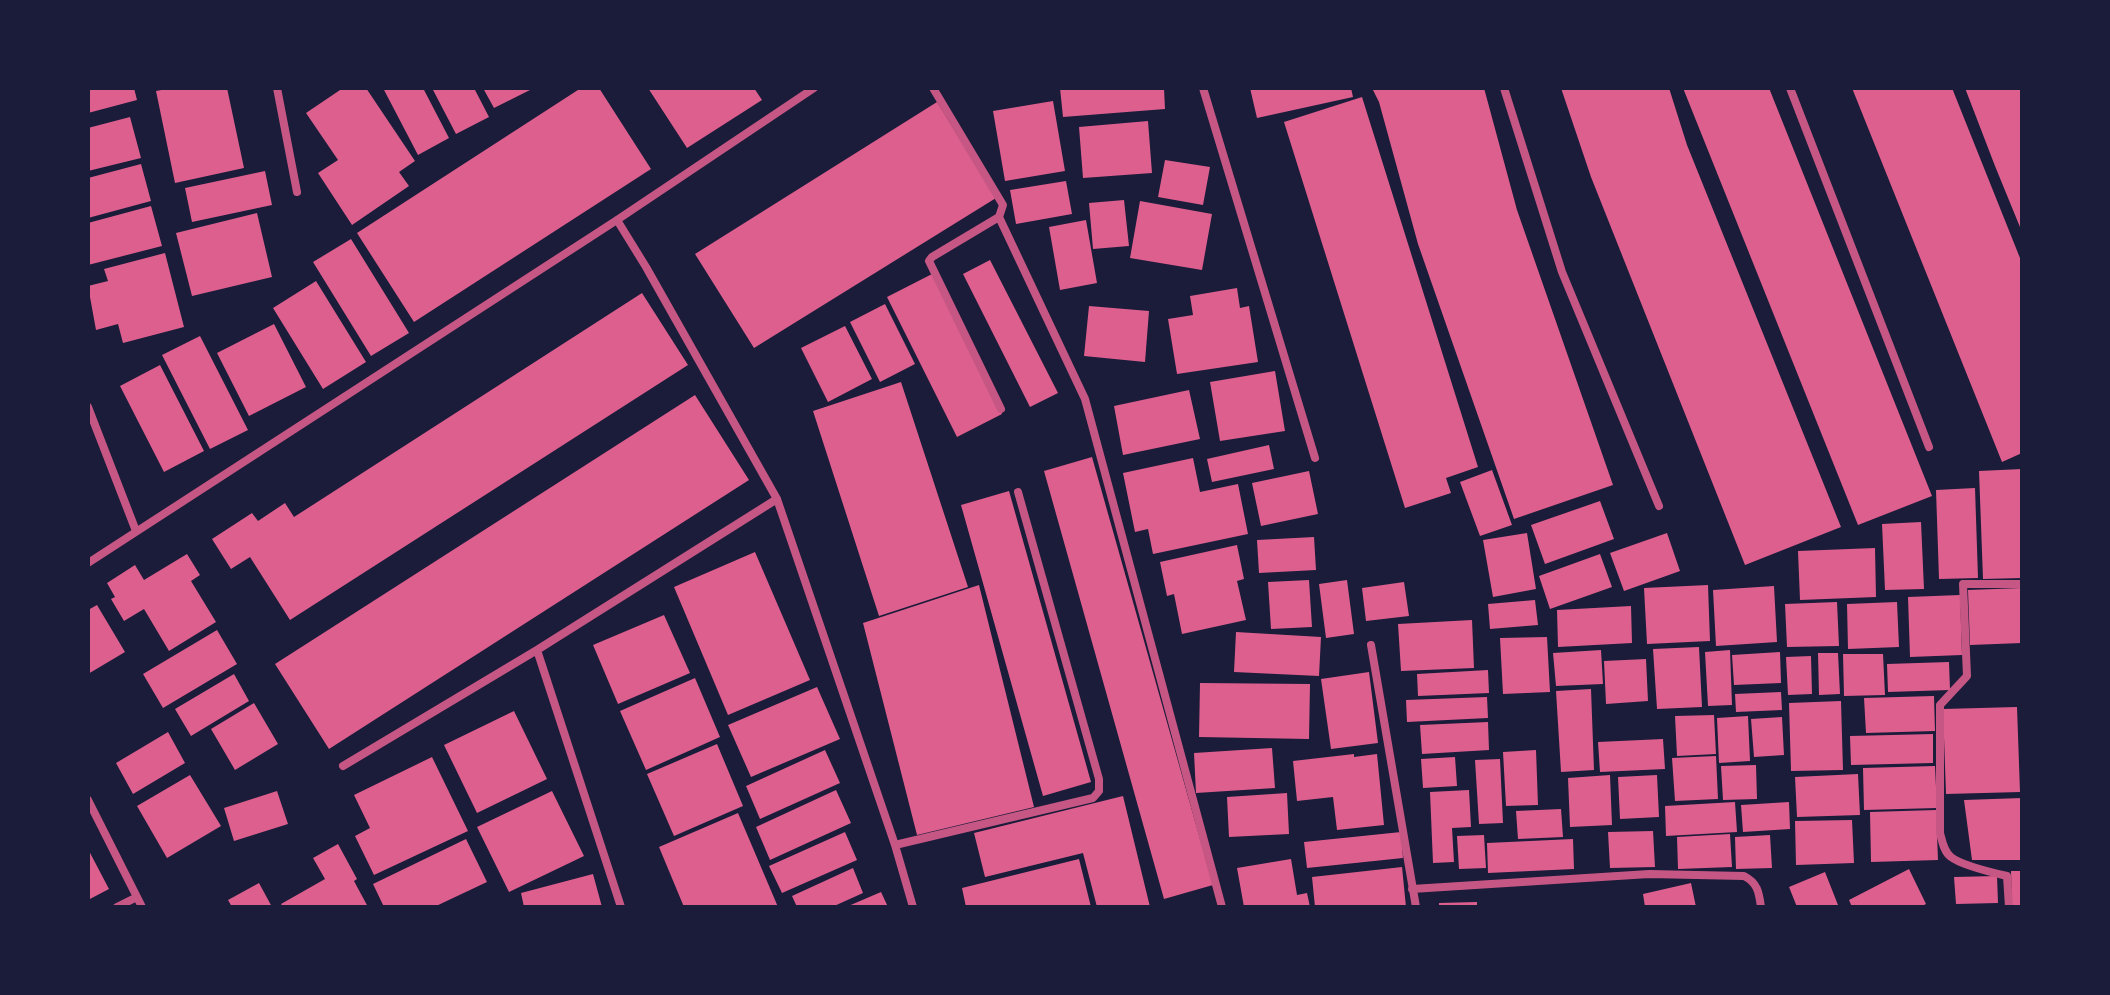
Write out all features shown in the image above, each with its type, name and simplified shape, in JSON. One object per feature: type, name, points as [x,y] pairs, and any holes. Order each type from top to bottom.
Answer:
[{"type":"street","points":[[277,88],[297,192]]},
{"type":"street","points":[[88,563],[617,220],[814,88]]},
{"type":"street","points":[[933,88],[1001,200],[1003,210],[999,217],[929,261],[1001,409]]},
{"type":"street","points":[[1203,88],[1315,458]]},
{"type":"street","points":[[1504,88],[1562,272],[1659,506]]},
{"type":"street","points":[[1790,88],[1929,447]]},
{"type":"street","points":[[999,217],[1085,399],[1222,907]]},
{"type":"street","points":[[617,220],[777,499],[895,845],[913,907]]},
{"type":"street","points":[[88,407],[136,531]]},
{"type":"street","points":[[895,845],[1093,798],[1099,791],[1099,779],[1018,492]]},
{"type":"street","points":[[343,766],[537,650],[777,499]]},
{"type":"street","points":[[2009,907],[2007,876],[1984,871],[1949,856],[1943,846],[1940,833],[1940,705],[1967,676],[1963,584],[2022,584]]},
{"type":"street","points":[[1371,645],[1416,907]]},
{"type":"street","points":[[537,650],[621,907]]},
{"type":"street","points":[[88,800],[142,907]]},
{"type":"street","points":[[1412,889],[1649,874],[1744,876],[1753,880],[1759,891],[1761,907]]},
{"type":"street","points":[[117,907],[137,897]]},
{"type":"building","points":[[88,88],[134,88],[137,100],[88,113]]},
{"type":"building","points":[[227,88],[244,168],[175,183],[156,91]]},
{"type":"building","points":[[343,88],[366,88],[415,161],[399,172],[409,186],[352,225],[318,173],[338,160],[306,113]]},
{"type":"building","points":[[383,88],[423,88],[449,138],[418,155]]},
{"type":"building","points":[[432,88],[474,88],[489,117],[456,134]]},
{"type":"building","points":[[483,88],[534,88],[494,108]]},
{"type":"building","points":[[581,88],[599,88],[651,169],[414,322],[357,233]]},
{"type":"building","points":[[648,88],[754,88],[762,100],[687,148]]},
{"type":"building","points":[[1060,88],[1164,88],[1165,109],[1063,117]]},
{"type":"building","points":[[1250,88],[1351,88],[1353,97],[1257,118]]},
{"type":"building","points":[[1372,88],[1484,88],[1517,210],[1613,485],[1514,519],[1418,244],[1379,102]]},
{"type":"building","points":[[1561,88],[1669,88],[1687,145],[1841,527],[1745,565],[1591,177]]},
{"type":"building","points":[[1683,88],[1769,88],[1932,496],[1858,525]]},
{"type":"building","points":[[1852,88],[1952,88],[2022,263],[2022,453],[2002,462]]},
{"type":"building","points":[[1965,88],[2022,88],[2022,232],[1995,166]]},
{"type":"building","points":[[1362,97],[1478,467],[1446,478],[1451,493],[1405,508],[1284,122]]},
{"type":"building","points":[[1053,101],[1065,171],[1005,181],[993,111]]},
{"type":"building","points":[[937,102],[996,198],[754,348],[695,254]]},
{"type":"building","points":[[130,117],[141,158],[88,171],[88,128]]},
{"type":"building","points":[[1148,121],[1152,173],[1083,178],[1079,127]]},
{"type":"building","points":[[1165,160],[1210,167],[1203,205],[1158,197]]},
{"type":"building","points":[[141,164],[151,201],[88,218],[88,178]]},
{"type":"building","points":[[265,171],[272,205],[192,222],[185,188]]},
{"type":"building","points":[[1066,181],[1072,214],[1016,224],[1010,190]]},
{"type":"building","points":[[1124,200],[1129,246],[1093,249],[1089,203]]},
{"type":"building","points":[[1140,201],[1212,214],[1202,270],[1130,258]]},
{"type":"building","points":[[151,206],[162,246],[88,265],[88,223]]},
{"type":"building","points":[[257,213],[272,277],[192,296],[176,233]]},
{"type":"building","points":[[1086,220],[1097,283],[1060,290],[1049,227]]},
{"type":"building","points":[[351,239],[409,333],[371,356],[313,262]]},
{"type":"building","points":[[165,253],[184,327],[123,343],[118,324],[96,330],[88,286],[108,281],[104,269]]},
{"type":"building","points":[[990,260],[1058,393],[1030,407],[963,274]]},
{"type":"building","points":[[932,274],[1002,414],[957,437],[887,297]]},
{"type":"building","points":[[316,281],[366,362],[323,389],[273,308]]},
{"type":"building","points":[[1237,288],[1240,308],[1249,306],[1258,362],[1177,374],[1168,319],[1193,315],[1190,296]]},
{"type":"building","points":[[642,293],[688,365],[290,620],[250,557],[231,569],[212,539],[252,513],[258,521],[285,503],[294,517]]},
{"type":"building","points":[[885,304],[915,364],[880,382],[850,322]]},
{"type":"building","points":[[1089,306],[1149,311],[1145,362],[1084,356]]},
{"type":"building","points":[[274,324],[306,387],[249,416],[217,353]]},
{"type":"building","points":[[845,326],[872,379],[828,402],[801,348]]},
{"type":"building","points":[[200,336],[248,430],[210,449],[162,355]]},
{"type":"building","points":[[160,365],[204,451],[164,472],[120,386]]},
{"type":"building","points":[[1275,371],[1285,431],[1220,441],[1210,382]]},
{"type":"building","points":[[901,382],[968,587],[879,616],[813,411]]},
{"type":"building","points":[[1189,390],[1200,439],[1123,455],[1114,406]]},
{"type":"building","points":[[695,395],[749,480],[329,749],[275,664]]},
{"type":"building","points":[[1269,445],[1274,469],[1212,482],[1207,459]]},
{"type":"building","points":[[1092,457],[1213,885],[1164,899],[1044,471]]},
{"type":"building","points":[[1193,458],[1200,492],[1238,484],[1248,534],[1153,554],[1148,529],[1135,532],[1123,473]]},
{"type":"building","points":[[2022,469],[2022,578],[1983,579],[1979,471]]},
{"type":"building","points":[[1492,470],[1512,525],[1480,536],[1460,482]]},
{"type":"building","points":[[1309,471],[1318,514],[1261,526],[1252,483]]},
{"type":"building","points":[[1975,488],[1978,578],[1939,579],[1936,490]]},
{"type":"building","points":[[1009,491],[1091,782],[1043,796],[961,505]]},
{"type":"building","points":[[1600,501],[1614,539],[1545,564],[1531,525]]},
{"type":"building","points":[[1921,522],[1924,589],[1885,590],[1882,524]]},
{"type":"building","points":[[1527,533],[1536,589],[1493,597],[1483,540]]},
{"type":"building","points":[[1667,533],[1680,571],[1624,591],[1610,553]]},
{"type":"building","points":[[1314,537],[1316,570],[1259,573],[1257,540]]},
{"type":"building","points":[[1237,545],[1244,579],[1237,581],[1246,620],[1182,634],[1174,594],[1167,596],[1160,562]]},
{"type":"building","points":[[1875,548],[1876,597],[1800,600],[1798,551]]},
{"type":"building","points":[[755,552],[810,680],[728,715],[674,587]]},
{"type":"building","points":[[187,554],[200,575],[191,581],[216,622],[169,651],[144,609],[124,621],[111,599],[115,597],[107,583],[135,565],[144,580]]},
{"type":"building","points":[[1600,554],[1612,587],[1550,609],[1539,576]]},
{"type":"building","points":[[1309,580],[1312,627],[1271,629],[1268,582]]},
{"type":"building","points":[[1347,580],[1354,634],[1326,638],[1319,584]]},
{"type":"building","points":[[1404,582],[1409,616],[1366,621],[1362,588]]},
{"type":"building","points":[[979,585],[1034,807],[917,835],[863,623]]},
{"type":"building","points":[[1708,585],[1710,641],[1647,644],[1644,588]]},
{"type":"building","points":[[1774,586],[1777,642],[1716,646],[1713,590]]},
{"type":"building","points":[[2022,588],[2022,643],[1970,645],[1968,590]]},
{"type":"building","points":[[1960,595],[1962,655],[1910,657],[1908,597]]},
{"type":"building","points":[[1535,600],[1538,625],[1490,629],[1488,604]]},
{"type":"building","points":[[1837,602],[1839,646],[1787,647],[1785,604]]},
{"type":"building","points":[[1897,602],[1899,647],[1848,649],[1847,604]]},
{"type":"building","points":[[97,605],[125,652],[88,674],[88,610]]},
{"type":"building","points":[[1631,606],[1632,643],[1558,647],[1557,610]]},
{"type":"building","points":[[664,615],[690,673],[618,704],[593,645]]},
{"type":"building","points":[[1472,620],[1474,668],[1401,671],[1398,624]]},
{"type":"building","points":[[217,630],[237,664],[163,708],[143,674]]},
{"type":"building","points":[[1236,632],[1321,637],[1319,676],[1234,672]]},
{"type":"building","points":[[1547,637],[1550,692],[1503,694],[1500,638]]},
{"type":"building","points":[[1699,647],[1702,707],[1657,709],[1653,649]]},
{"type":"building","points":[[1601,650],[1603,684],[1556,686],[1553,653]]},
{"type":"building","points":[[1730,650],[1732,705],[1708,706],[1705,652]]},
{"type":"building","points":[[1780,652],[1781,683],[1734,685],[1732,655]]},
{"type":"building","points":[[1818,653],[1838,653],[1840,694],[1819,695]]},
{"type":"building","points":[[1843,654],[1883,654],[1885,695],[1844,696]]},
{"type":"building","points":[[1811,656],[1812,694],[1788,695],[1786,657]]},
{"type":"building","points":[[1646,659],[1648,701],[1606,704],[1604,661]]},
{"type":"building","points":[[1949,662],[1950,690],[1888,692],[1887,664]]},
{"type":"building","points":[[1488,670],[1489,693],[1418,696],[1417,674]]},
{"type":"building","points":[[1369,672],[1378,743],[1331,749],[1321,679]]},
{"type":"building","points":[[234,674],[249,701],[191,736],[175,709]]},
{"type":"building","points":[[695,678],[720,737],[646,770],[620,711]]},
{"type":"building","points":[[1200,683],[1310,684],[1309,739],[1199,737]]},
{"type":"building","points":[[817,687],[840,739],[751,777],[728,725]]},
{"type":"building","points":[[1591,689],[1594,770],[1561,772],[1556,691]]},
{"type":"building","points":[[1781,692],[1782,710],[1736,712],[1735,694]]},
{"type":"building","points":[[1934,696],[1935,731],[1866,733],[1864,698]]},
{"type":"building","points":[[1487,697],[1488,718],[1407,722],[1406,700]]},
{"type":"building","points":[[1841,701],[1843,770],[1791,771],[1789,703]]},
{"type":"building","points":[[254,703],[278,744],[235,770],[211,729]]},
{"type":"building","points":[[2017,707],[2020,792],[1946,794],[1943,709]]},
{"type":"building","points":[[514,711],[547,779],[477,813],[444,745]]},
{"type":"building","points":[[1714,715],[1716,754],[1677,756],[1675,716]]},
{"type":"building","points":[[1748,716],[1750,761],[1719,763],[1717,718]]},
{"type":"building","points":[[1782,717],[1784,755],[1754,757],[1751,719]]},
{"type":"building","points":[[1488,722],[1489,750],[1422,754],[1420,725]]},
{"type":"building","points":[[168,732],[185,763],[133,794],[116,763]]},
{"type":"building","points":[[1933,734],[1933,763],[1851,765],[1850,736]]},
{"type":"building","points":[[1663,739],[1665,769],[1600,772],[1598,742]]},
{"type":"building","points":[[717,744],[743,806],[674,836],[647,774]]},
{"type":"building","points":[[1272,748],[1275,788],[1196,793],[1194,753]]},
{"type":"building","points":[[825,750],[840,783],[760,819],[746,786]]},
{"type":"building","points":[[1536,750],[1538,805],[1506,806],[1503,752]]},
{"type":"building","points":[[1354,754],[1354,757],[1377,754],[1384,825],[1337,830],[1333,797],[1297,801],[1293,761]]},
{"type":"building","points":[[1716,756],[1718,799],[1675,801],[1672,758]]},
{"type":"building","points":[[432,757],[468,831],[374,875],[355,836],[370,828],[354,795]]},
{"type":"building","points":[[1455,757],[1457,786],[1423,788],[1421,759]]},
{"type":"building","points":[[1500,759],[1503,823],[1479,824],[1475,760]]},
{"type":"building","points":[[1756,765],[1757,799],[1723,800],[1721,766]]},
{"type":"building","points":[[1935,766],[1937,808],[1864,810],[1863,768]]},
{"type":"building","points":[[1858,774],[1860,815],[1797,817],[1795,777]]},
{"type":"building","points":[[190,775],[221,826],[167,858],[137,806]]},
{"type":"building","points":[[1610,775],[1612,825],[1570,827],[1568,778]]},
{"type":"building","points":[[1657,775],[1659,817],[1620,819],[1618,777]]},
{"type":"building","points":[[836,790],[851,823],[770,860],[756,827]]},
{"type":"building","points":[[1469,790],[1471,827],[1452,828],[1454,862],[1433,863],[1430,792]]},
{"type":"building","points":[[277,791],[288,824],[234,841],[224,808]]},
{"type":"building","points":[[552,791],[584,856],[509,892],[477,827]]},
{"type":"building","points":[[1287,793],[1289,834],[1229,837],[1227,797]]},
{"type":"building","points":[[1123,796],[1150,907],[1097,907],[1083,853],[985,877],[974,833]]},
{"type":"building","points":[[2022,798],[2022,860],[1972,860],[1964,800]]},
{"type":"building","points":[[1735,802],[1737,832],[1666,836],[1665,806]]},
{"type":"building","points":[[1789,802],[1790,829],[1743,832],[1741,805]]},
{"type":"building","points":[[1561,809],[1563,837],[1518,839],[1516,811]]},
{"type":"building","points":[[1936,810],[1938,860],[1871,862],[1870,812]]},
{"type":"building","points":[[738,813],[778,907],[684,907],[659,847]]},
{"type":"building","points":[[1852,820],[1854,863],[1796,865],[1795,821]]},
{"type":"building","points":[[1653,831],[1655,867],[1610,868],[1608,832]]},
{"type":"building","points":[[845,832],[857,860],[782,893],[769,866]]},
{"type":"building","points":[[1401,832],[1403,858],[1307,868],[1304,842]]},
{"type":"building","points":[[1730,834],[1732,867],[1678,869],[1677,837]]},
{"type":"building","points":[[1484,835],[1486,868],[1459,869],[1457,836]]},
{"type":"building","points":[[1770,835],[1772,868],[1736,869],[1735,837]]},
{"type":"building","points":[[466,839],[487,882],[434,907],[384,907],[373,884]]},
{"type":"building","points":[[1573,839],[1574,869],[1488,873],[1487,843]]},
{"type":"building","points":[[338,844],[368,907],[283,907],[281,904],[325,879],[313,858]]},
{"type":"building","points":[[88,849],[109,889],[88,900]]},
{"type":"building","points":[[1079,859],[1091,907],[966,907],[962,888]]},
{"type":"building","points":[[1291,859],[1297,895],[1307,893],[1310,907],[1244,907],[1237,868]]},
{"type":"building","points":[[1402,867],[1406,907],[1315,907],[1312,877]]},
{"type":"building","points":[[853,868],[863,893],[832,907],[797,907],[792,896]]},
{"type":"building","points":[[1909,869],[1926,904],[1920,907],[1852,907],[1849,900]]},
{"type":"building","points":[[2011,871],[2022,871],[2022,907],[2012,907]]},
{"type":"building","points":[[1825,872],[1838,905],[1797,907],[1789,887]]},
{"type":"building","points":[[593,874],[602,907],[524,907],[521,893]]},
{"type":"building","points":[[1997,876],[1998,903],[1956,904],[1954,877]]},
{"type":"building","points":[[259,883],[272,907],[232,907],[228,900]]},
{"type":"building","points":[[1691,883],[1696,907],[1645,907],[1643,894]]},
{"type":"building","points":[[881,892],[888,907],[846,907]]},
{"type":"building","points":[[1477,902],[1477,907],[1439,907],[1439,903]]}]
